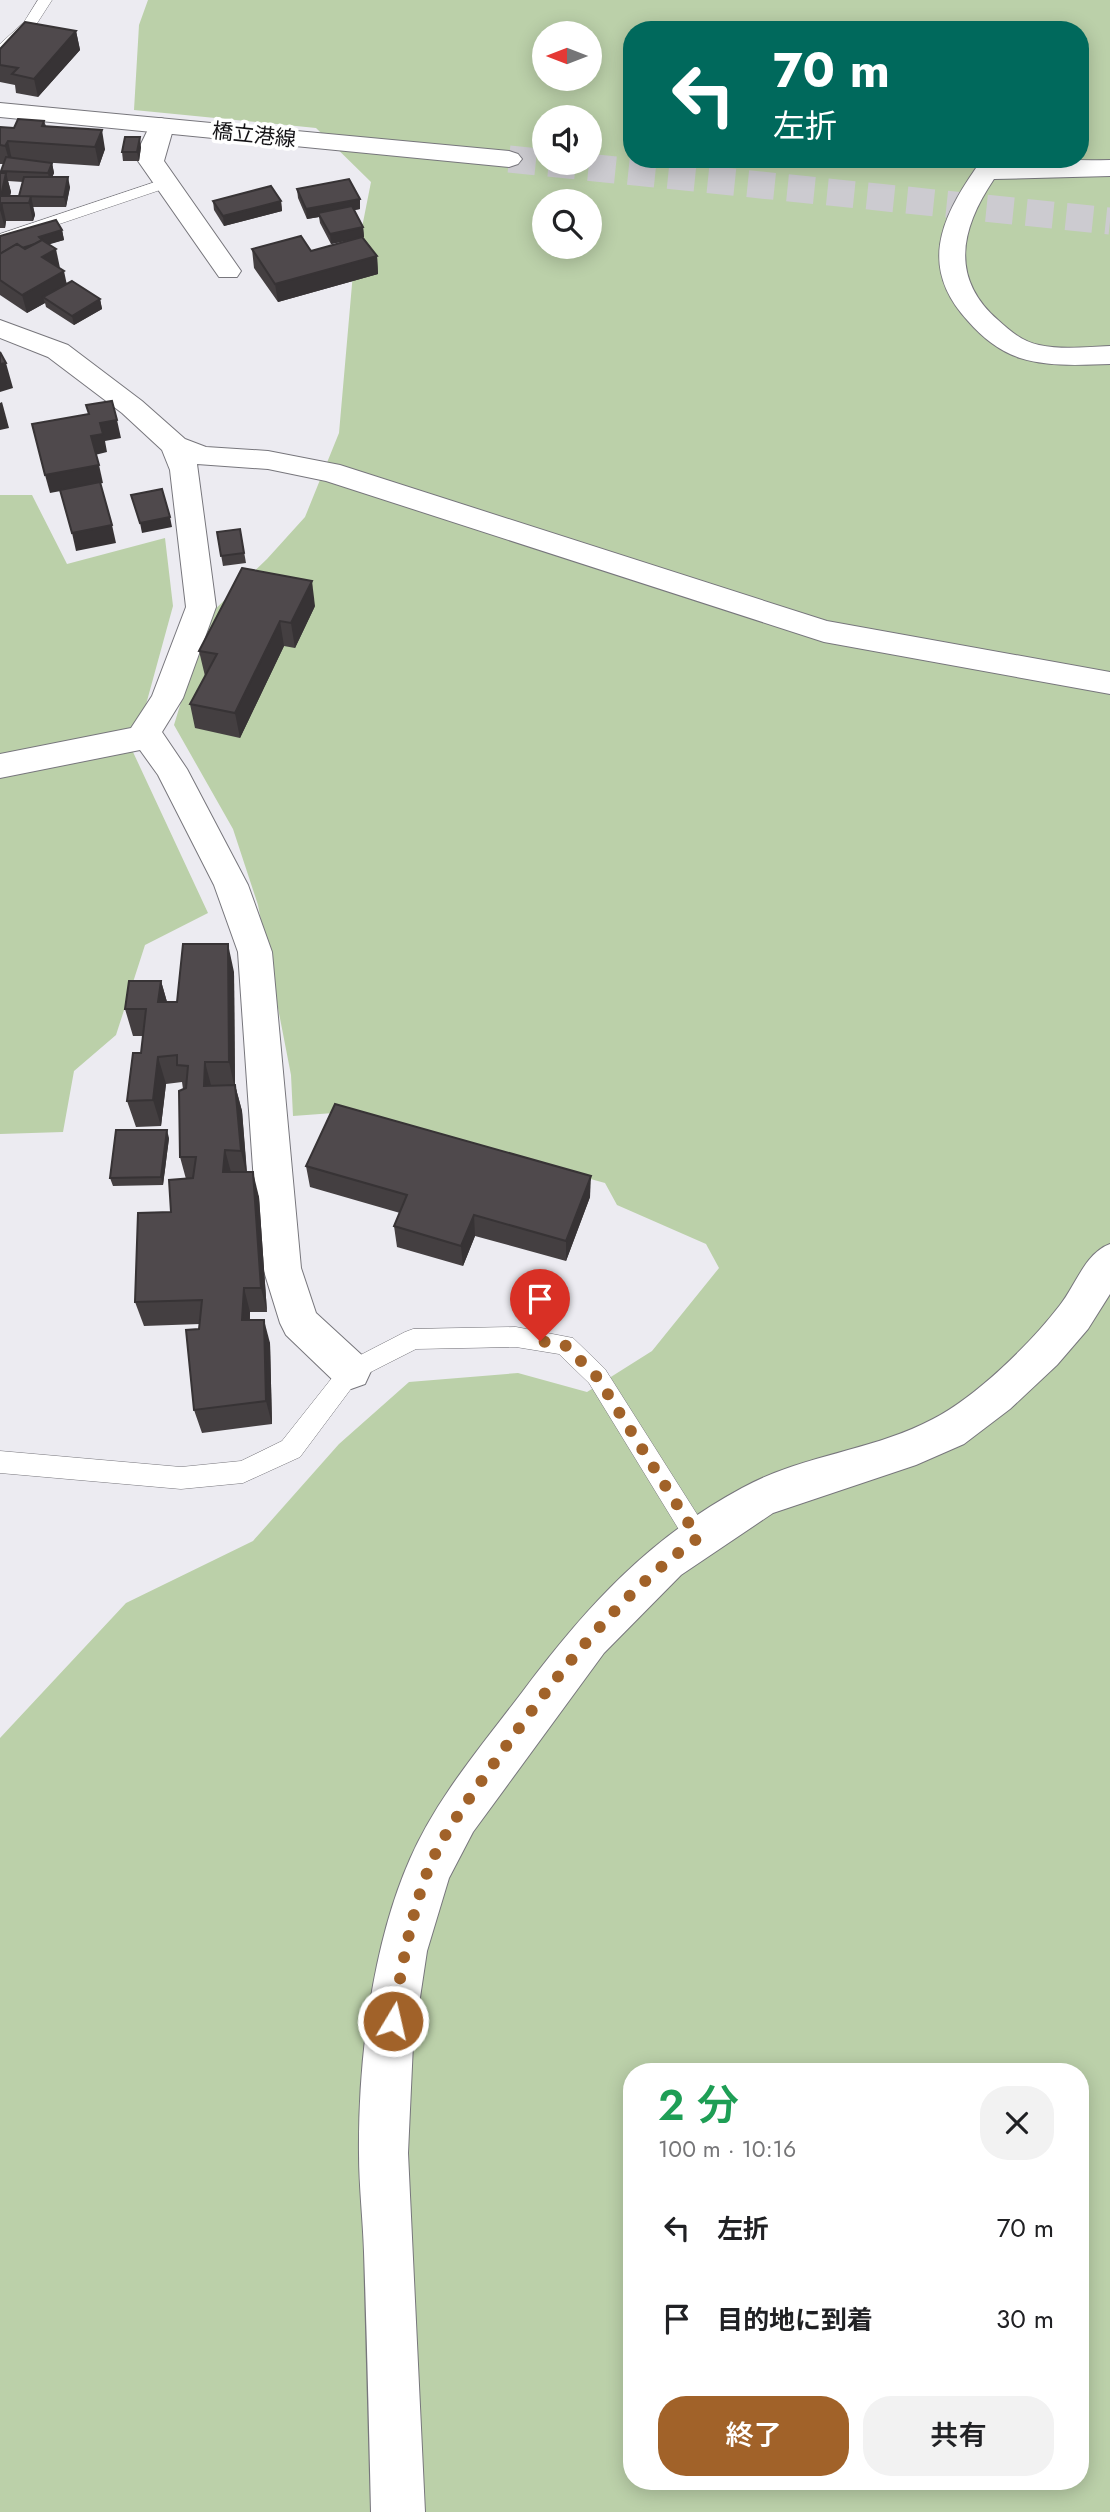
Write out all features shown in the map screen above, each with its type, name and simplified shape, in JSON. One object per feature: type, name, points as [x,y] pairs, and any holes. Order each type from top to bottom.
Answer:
[{"type":"street","name":"橋立港線","points":[[0,110],[509,159]]},
{"type":"street","points":[[161,126],[153,146],[151,161],[164,184],[228,271]]},
{"type":"street","points":[[1110,168],[1008,169],[985,173],[971,192],[952,245],[951,276],[969,309],[1018,347],[1045,355],[1110,355]]},
{"type":"street","points":[[0,328],[58,351],[132,407],[175,446],[203,456],[268,460],[330,472],[824,631],[1110,683]]},
{"type":"street","points":[[0,766],[142,738],[167,698],[201,607],[185,470],[175,446]]},
{"type":"street","points":[[145,733],[171,769],[220,863],[254,952],[276,1226],[282,1268],[300,1323],[351,1371]]},
{"type":"street","points":[[398,2512],[383,2153],[389,2044],[404,1951],[428,1870],[457,1816],[589,1638],[666,1561],[758,1500],[804,1482],[902,1452],[950,1431],[996,1396],[1043,1353],[1074,1317],[1110,1261]]},
{"type":"lane","points":[[0,52],[29,25],[45,0]]},
{"type":"lane","points":[[0,239],[164,184]]},
{"type":"lane","points":[[0,1462],[181,1478],[243,1472],[290,1449],[351,1371],[413,1339],[516,1337],[565,1345],[597,1377],[698,1538]]},
{"type":"green space","points":[[148,0],[1110,0],[1110,2512],[0,2512],[0,1738],[126,1603],[253,1541],[339,1444],[409,1382],[518,1373],[587,1392],[652,1351],[719,1268],[706,1244],[617,1205],[605,1183],[347,1112],[293,1116],[291,1075],[258,905],[233,829],[174,725],[207,617],[267,559],[305,517],[339,433],[353,273],[371,182],[316,128],[134,110],[139,25]]},
{"type":"green space","points":[[0,495],[32,495],[67,564],[165,538],[173,606],[133,752],[208,913],[145,945],[116,1035],[74,1071],[63,1132],[0,1134]]},
{"type":"building","points":[[25,22],[76,31],[34,79],[12,74],[18,68],[0,65],[0,49]]},
{"type":"building","points":[[18,119],[44,121],[42,126],[102,130],[95,147],[8,141],[5,146],[0,145],[0,127],[14,128]]},
{"type":"building","points":[[125,137],[140,137],[137,152],[122,152]]},
{"type":"building","points":[[6,157],[52,163],[48,173],[1,171]]},
{"type":"building","points":[[0,173],[6,173],[1,196],[31,196],[29,203],[2,203],[0,210]]},
{"type":"building","points":[[24,177],[68,177],[64,197],[19,196]]},
{"type":"building","points":[[349,179],[360,199],[306,209],[297,189]]},
{"type":"building","points":[[271,186],[281,201],[223,216],[213,201]]},
{"type":"building","points":[[352,206],[363,227],[330,234],[318,213]]},
{"type":"building","points":[[56,220],[62,230],[39,237],[42,240],[35,244],[22,248],[17,244],[0,254],[0,236]]},
{"type":"building","points":[[301,236],[311,251],[362,237],[377,256],[275,284],[252,249]]},
{"type":"building","points":[[42,240],[56,249],[42,257],[64,271],[22,295],[0,280],[0,254],[17,244],[25,249]]},
{"type":"building","points":[[72,281],[100,299],[72,316],[43,297]]},
{"type":"building","points":[[0,352],[6,363],[0,364]]},
{"type":"building","points":[[112,401],[117,420],[100,423],[103,434],[91,436],[99,465],[45,475],[32,424],[89,414],[86,405]]},
{"type":"building","points":[[100,482],[112,525],[72,533],[60,490]]},
{"type":"building","points":[[162,489],[170,517],[140,523],[131,495]]},
{"type":"building","points":[[240,529],[244,553],[221,556],[217,532]]},
{"type":"building","points":[[242,568],[312,581],[291,623],[280,621],[235,713],[190,704],[217,654],[199,651]]},
{"type":"building","points":[[183,944],[228,944],[229,1062],[205,1062],[204,1086],[235,1085],[241,1151],[225,1150],[223,1172],[253,1172],[261,1288],[244,1288],[242,1320],[264,1320],[266,1401],[194,1410],[186,1330],[199,1329],[202,1300],[135,1302],[138,1213],[171,1212],[169,1180],[193,1178],[196,1157],[180,1157],[179,1091],[186,1088],[188,1066],[177,1065],[177,1055],[158,1057],[153,1100],[127,1101],[133,1053],[141,1053],[146,1009],[125,1009],[129,981],[161,981],[158,1002],[177,1002]]},
{"type":"building","points":[[335,1104],[591,1176],[566,1241],[474,1215],[461,1246],[394,1226],[407,1195],[306,1166]]},
{"type":"building","points":[[116,1130],[167,1130],[161,1177],[110,1178]]},
{"type":"tunnel","points":[[509,159],[1110,221]]},
{"type":"route","points":[[393,2021],[404,1951],[428,1870],[457,1816],[530,1713],[589,1638],[666,1561],[698,1538],[597,1377],[565,1345],[540,1341]]}]
